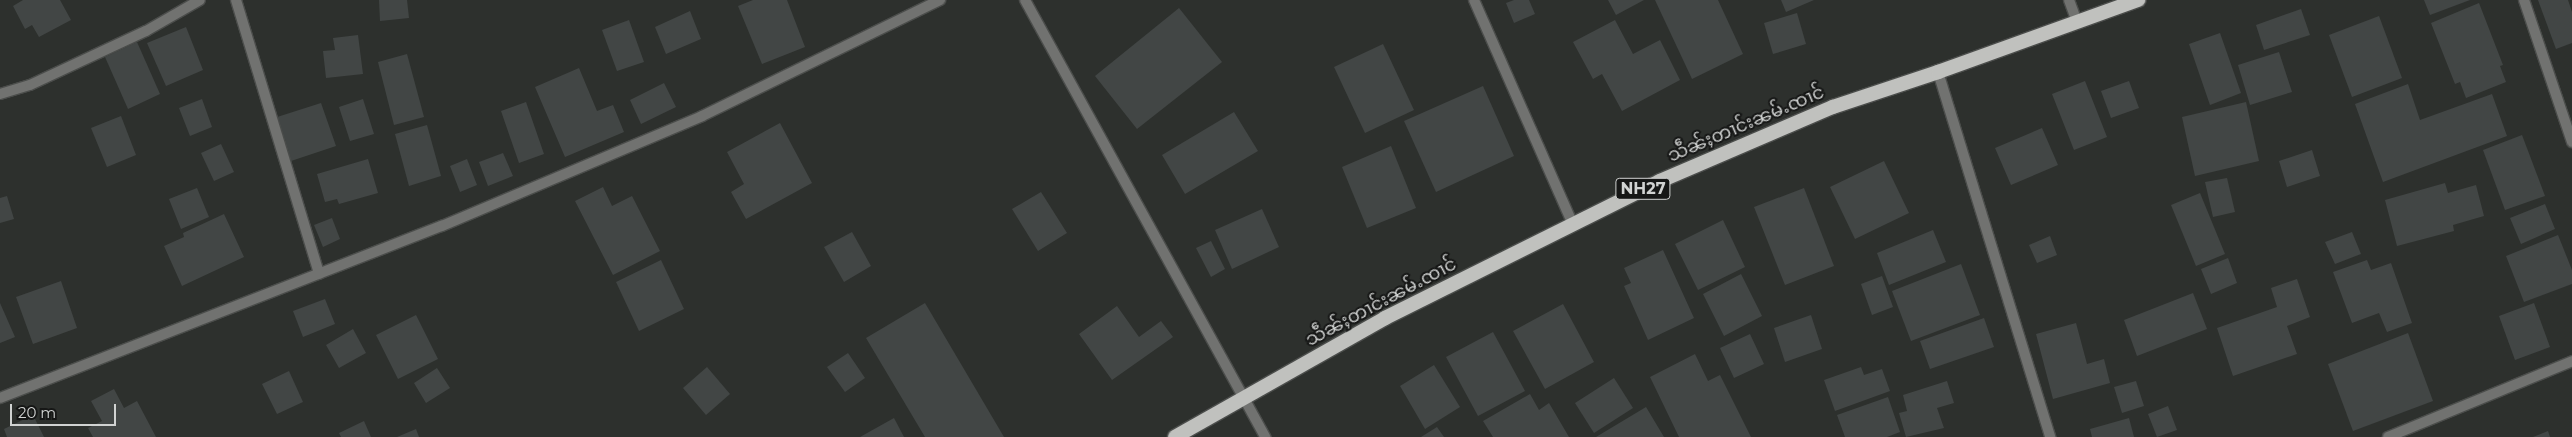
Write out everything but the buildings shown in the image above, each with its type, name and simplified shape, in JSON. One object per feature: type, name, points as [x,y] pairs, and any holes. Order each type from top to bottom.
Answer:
[{"type":"highway","name":"သဵၼ်ႈတၢင်းၼမ်ႉၸၢင်","points":[[1175,437],[1386,318],[1660,180],[1833,107],[1938,72],[2138,0]]},
{"type":"street","points":[[0,94],[30,85],[146,31],[200,0]]},
{"type":"street","points":[[236,0],[319,274]]},
{"type":"street","points":[[0,398],[442,226],[702,116],[940,0]]},
{"type":"street","points":[[1025,0],[1265,437]]},
{"type":"street","points":[[1474,0],[1573,224]]},
{"type":"street","points":[[2069,0],[2077,22]]},
{"type":"street","points":[[2524,0],[2572,142]]},
{"type":"street","points":[[1938,72],[2050,437]]},
{"type":"street","points":[[2388,437],[2572,361]]}]
